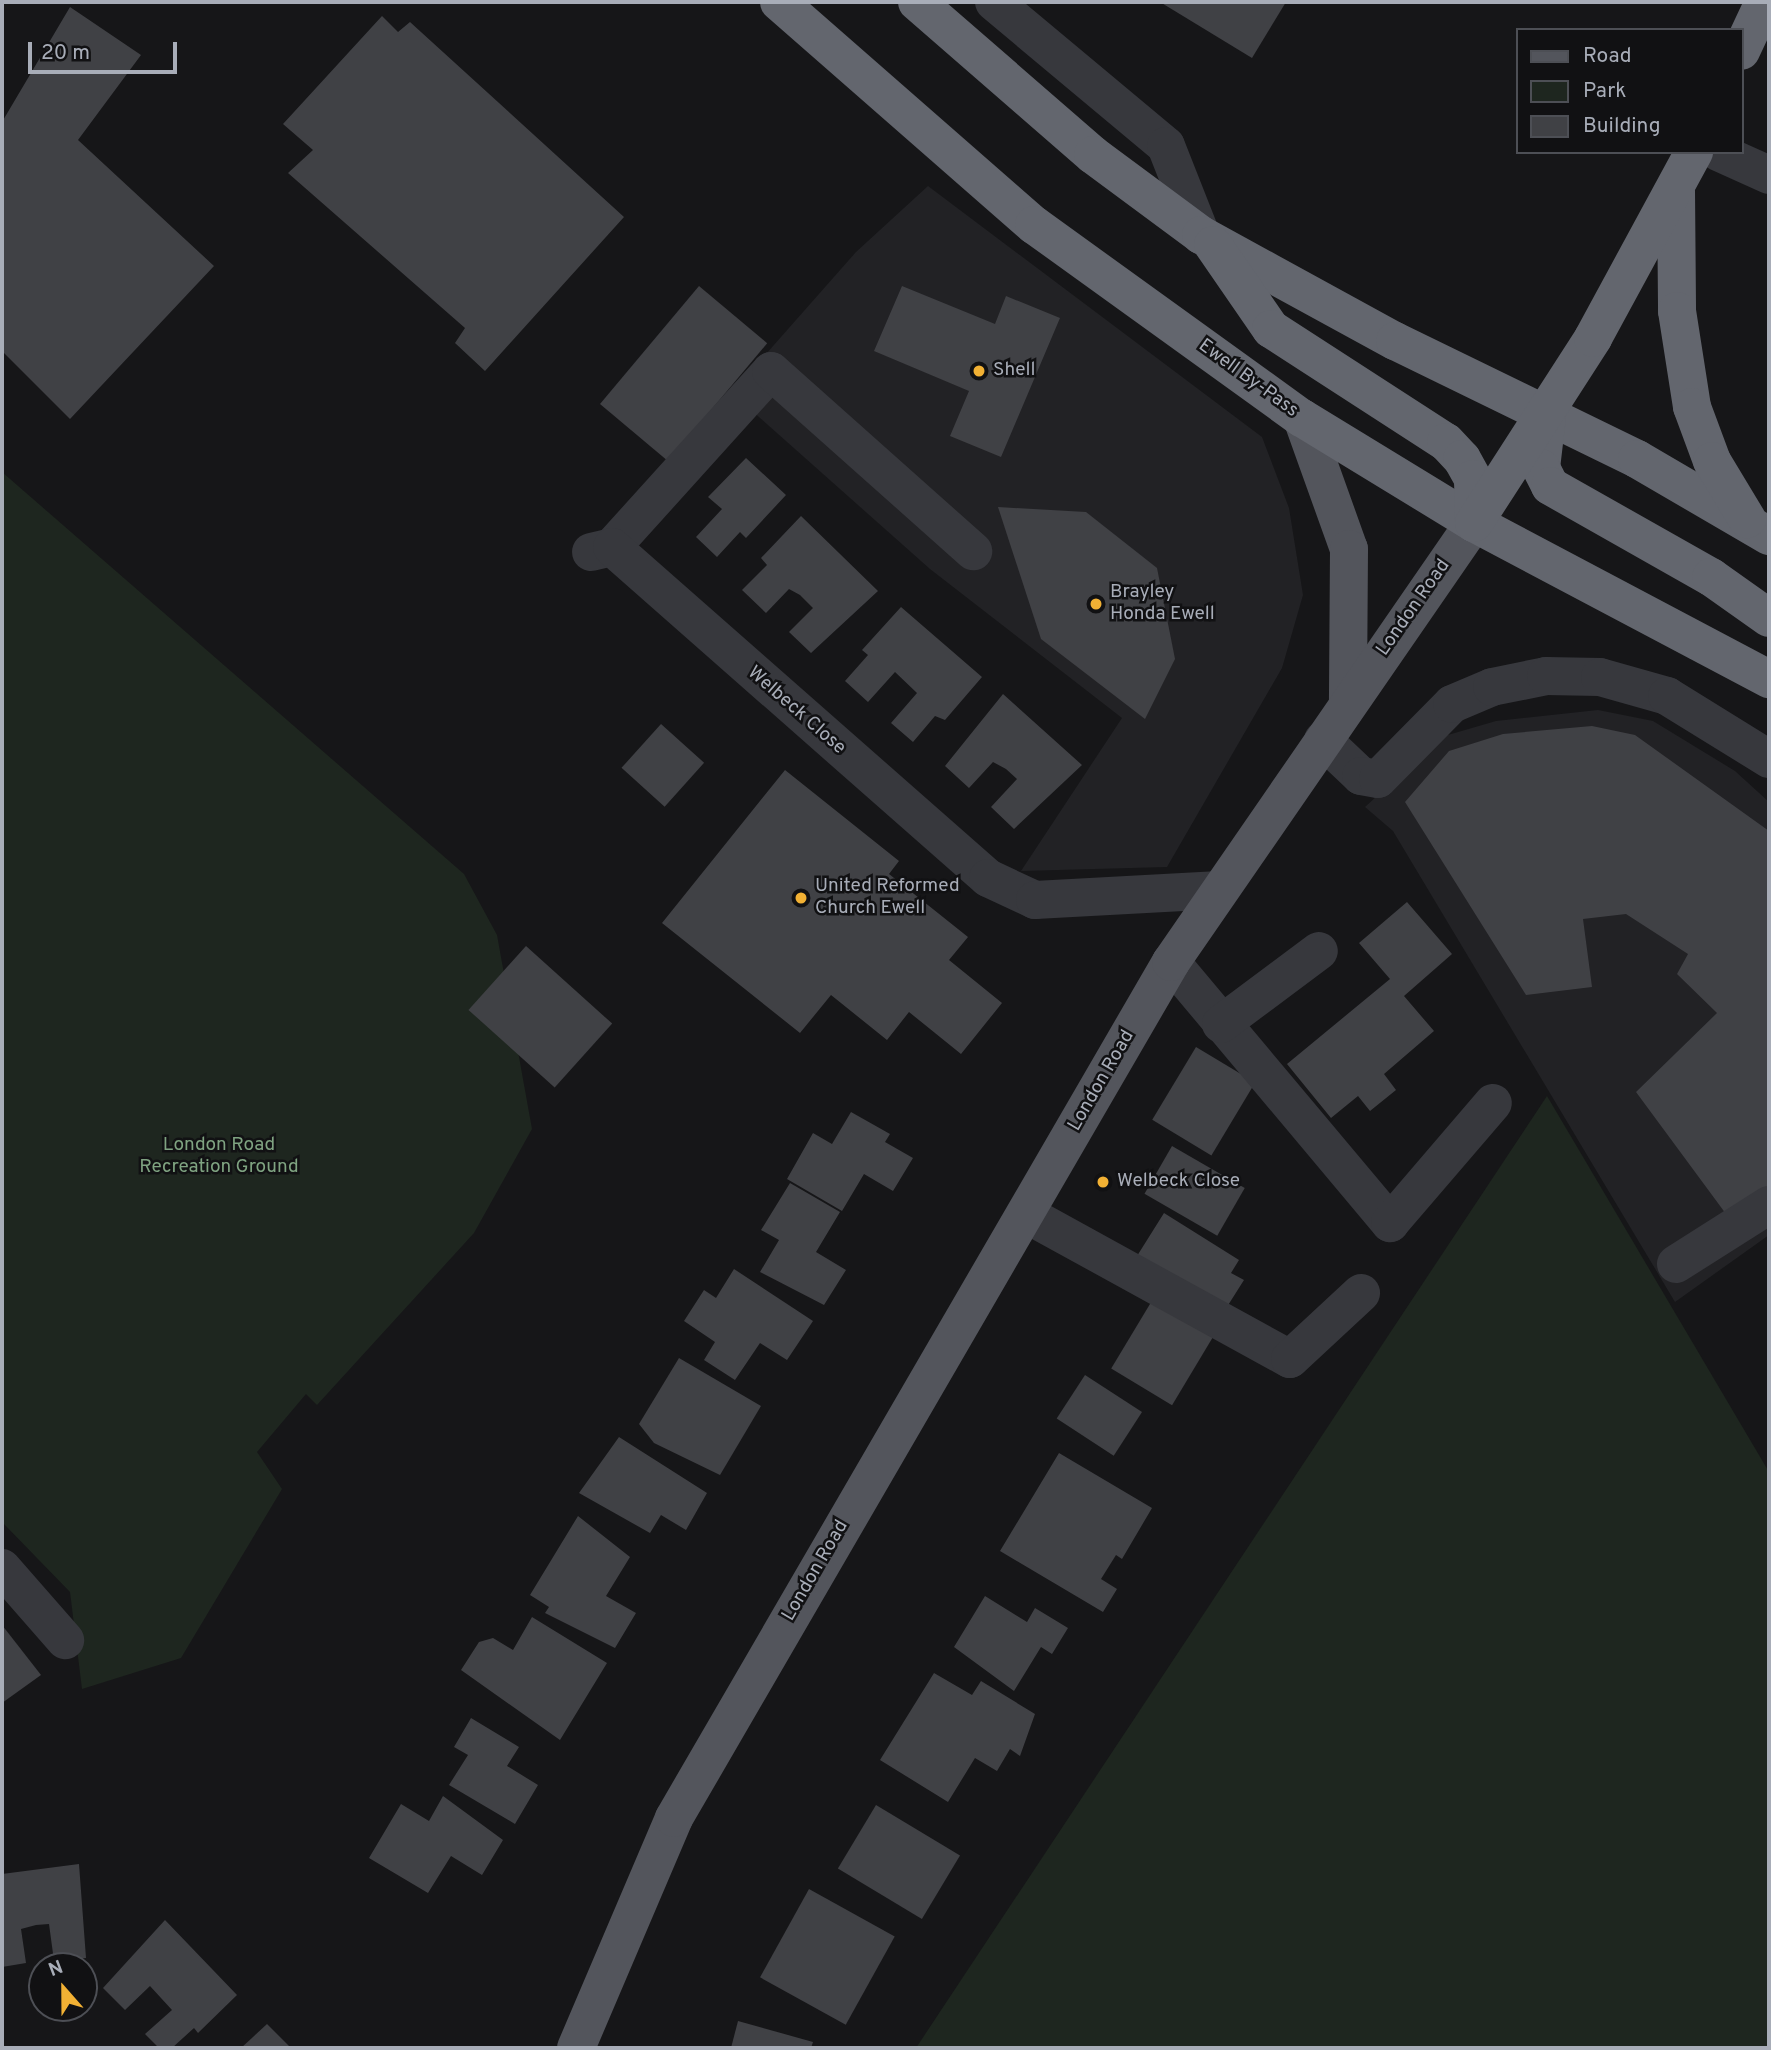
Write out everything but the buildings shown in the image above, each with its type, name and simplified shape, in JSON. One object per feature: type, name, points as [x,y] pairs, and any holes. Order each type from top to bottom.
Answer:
[{"type":"highway","name":"Ewell By-Pass","points":[[779,2],[1034,225],[1301,418],[1474,523],[1769,679]]},
{"type":"highway","points":[[917,2],[1093,155],[1205,237],[1395,341],[1548,412],[1758,528]]},
{"type":"highway","points":[[1743,47],[1764,2]]},
{"type":"highway","name":"London Road","points":[[1474,523],[1548,412],[1676,191],[1693,154]]},
{"type":"highway","points":[[1676,191],[1678,311],[1692,407],[1712,461],[1758,528]]},
{"type":"highway","points":[[1205,237],[1271,329],[1446,442],[1462,459],[1473,479],[1474,523]]},
{"type":"highway","points":[[1548,412],[1541,468],[1550,486],[1711,577],[1769,618]]},
{"type":"main road","points":[[1301,418],[1349,549],[1348,702]]},
{"type":"main road","name":"London Road","points":[[576,2048],[674,1818],[1171,962],[1474,523]]},
{"type":"street","points":[[994,2],[1166,146],[1205,237]]},
{"type":"street","points":[[1722,154],[1769,175]]},
{"type":"street","name":"Welbeck Close","points":[[973,551],[771,371],[601,550],[647,582],[988,878],[1035,900],[1220,890]]},
{"type":"street","points":[[1323,740],[1361,776],[1378,779],[1452,704],[1493,687],[1546,676],[1600,677],[1667,696],[1769,759]]},
{"type":"street","points":[[1221,1024],[1319,951]]},
{"type":"street","points":[[1171,962],[1390,1223],[1493,1103]]},
{"type":"street","points":[[1676,1264],[1769,1205]]},
{"type":"street","points":[[1026,1214],[1290,1359],[1361,1293]]},
{"type":"street","points":[[2,1569],[65,1640]]},
{"type":"shaded area","points":[[928,186],[1262,437],[1289,508],[1303,595],[1282,668],[1167,867],[1021,871],[1122,718],[930,569],[751,410],[669,464],[856,252]]},
{"type":"shaded area","points":[[1598,710],[1653,721],[1735,771],[1769,802],[1769,1235],[1675,1302],[1393,831],[1365,807],[1441,737],[1496,721]]},
{"type":"green space","name":"London Road Recreation Ground","points":[[2,472],[464,874],[497,935],[532,1129],[474,1233],[317,1405],[306,1394],[257,1452],[282,1489],[181,1658],[82,1689],[70,1592],[2,1522]]},
{"type":"green space","points":[[1547,1096],[1769,1472],[1769,2048],[916,2048]]},
{"type":"place","name":"Shell","points":[[979,371]]},
{"type":"place","name":"Brayley Honda Ewell","points":[[1096,604]]},
{"type":"place","name":"United Reformed Church Ewell","points":[[801,898]]},
{"type":"place","name":"Welbeck Close","points":[[1103,1182]]}]
